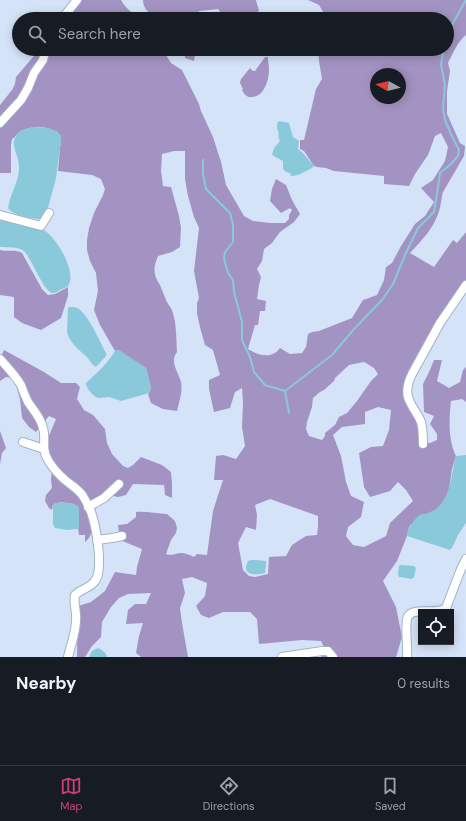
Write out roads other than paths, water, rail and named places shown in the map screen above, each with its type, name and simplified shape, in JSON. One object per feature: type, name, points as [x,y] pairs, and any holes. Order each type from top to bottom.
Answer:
[{"type":"street","points":[[68,12],[77,0]]},
{"type":"street","points":[[0,123],[20,100],[28,88],[34,73],[44,56]]},
{"type":"street","points":[[0,215],[41,226],[49,213]]},
{"type":"street","points":[[423,444],[420,420],[408,398],[408,382],[440,322],[466,285]]},
{"type":"street","points":[[0,359],[20,384],[44,428],[45,455],[56,471],[82,495],[94,522],[97,540],[99,567],[98,574],[93,584],[75,594],[74,600],[76,614],[74,638],[68,657]]},
{"type":"street","points":[[23,442],[44,449]]},
{"type":"street","points":[[88,507],[104,498],[119,484]]},
{"type":"street","points":[[97,540],[122,536]]},
{"type":"street","points":[[407,657],[408,647],[406,625],[408,616],[410,613],[438,612],[446,608],[466,559]]},
{"type":"street","points":[[282,657],[322,650],[328,651],[333,657]]},
{"type":"water","points":[[279,121],[289,123],[293,137],[299,141],[298,149],[314,166],[312,168],[300,174],[291,176],[290,173],[283,169],[283,161],[272,155],[274,148],[280,141],[277,126]]},
{"type":"water","points":[[32,127],[48,128],[57,131],[61,136],[56,178],[48,208],[44,217],[41,219],[28,218],[19,215],[8,208],[19,171],[19,162],[14,147],[14,139],[19,132]]},
{"type":"water","points":[[0,219],[21,225],[33,226],[49,234],[64,255],[70,271],[68,286],[54,293],[49,292],[31,261],[22,249],[0,247]]},
{"type":"water","points":[[76,307],[87,318],[106,353],[106,356],[96,367],[75,346],[68,336],[68,308]]},
{"type":"water","points":[[117,350],[146,368],[151,388],[149,393],[121,401],[109,397],[98,398],[88,389],[86,383],[102,368]]},
{"type":"water","points":[[466,455],[466,523],[452,548],[449,550],[407,536],[410,527],[418,517],[432,511],[442,503],[446,497],[450,484],[456,456]]},
{"type":"water","points":[[55,503],[70,503],[78,506],[78,529],[67,530],[55,528],[53,524],[53,505]]},
{"type":"water","points":[[248,561],[266,561],[265,573],[253,574],[247,572],[246,566]]},
{"type":"water","points":[[399,566],[414,566],[416,568],[412,579],[399,577]]},
{"type":"water","points":[[98,648],[105,652],[107,657],[89,657],[92,651]]},
{"type":"waterway","points":[[454,21],[466,0]]},
{"type":"waterway","points":[[285,391],[332,355],[354,329],[382,300],[393,284],[418,228],[434,212],[440,173],[458,156],[459,150],[445,120],[443,109],[445,85],[441,64],[443,56]]},
{"type":"waterway","points":[[203,160],[203,174],[206,189],[230,213],[233,224],[233,242],[225,252],[224,259],[228,273],[233,280],[234,292],[242,322],[242,340],[250,357],[254,372],[265,385],[285,391],[289,413]]}]
